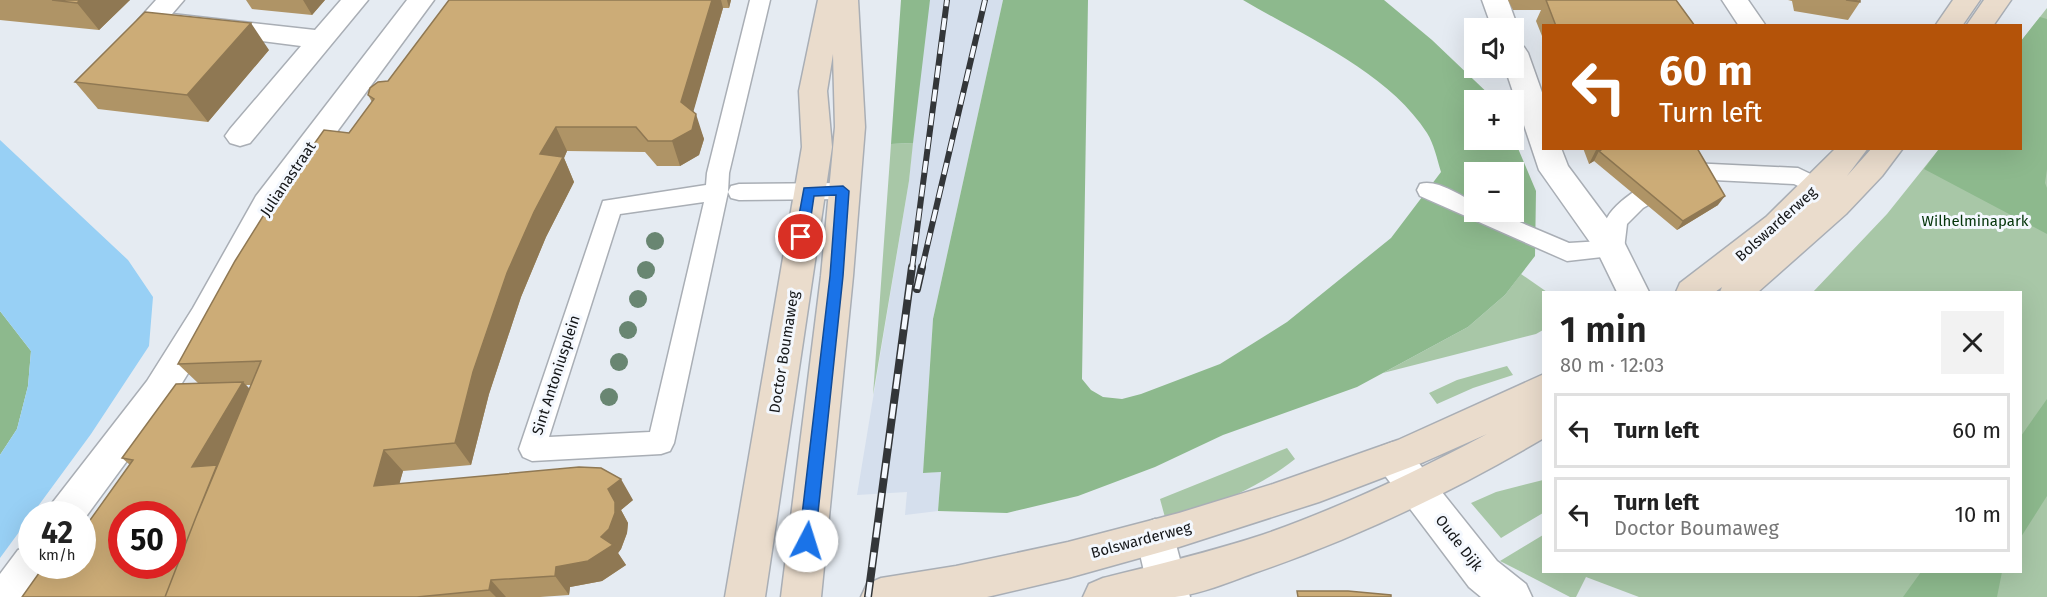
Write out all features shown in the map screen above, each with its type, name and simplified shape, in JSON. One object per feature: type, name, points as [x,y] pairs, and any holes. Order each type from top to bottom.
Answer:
[{"type":"main road","name":"Doctor Boumaweg","points":[[745,597],[808,191],[817,147],[813,91],[831,0]]},
{"type":"main road","points":[[801,597],[837,276],[850,127],[845,0]]},
{"type":"main road","points":[[1949,24],[1967,0]]},
{"type":"main road","points":[[1980,24],[1998,0]]},
{"type":"main road","name":"Bolswarderweg","points":[[1737,291],[1804,236],[1853,150]]},
{"type":"main road","name":"Bolswarderweg","points":[[1693,291],[1886,150]]},
{"type":"main road","name":"Bolswarderweg","points":[[881,597],[963,584],[1155,537],[1266,504],[1450,435],[1542,389]]},
{"type":"main road","points":[[1103,597],[1168,589],[1282,546],[1425,500],[1542,421]]},
{"type":"street","points":[[171,0],[151,20],[322,40]]},
{"type":"street","points":[[240,136],[355,0]]},
{"type":"street","name":"Julianastraat","points":[[75,501],[159,391],[251,237],[267,204],[368,66],[421,0]]},
{"type":"street","points":[[1495,0],[1501,18]]},
{"type":"street","points":[[1735,0],[1752,24]]},
{"type":"street","points":[[1523,78],[1542,135]]},
{"type":"street","points":[[1547,150],[1554,170],[1612,249],[1633,291]]},
{"type":"street","points":[[1393,458],[1425,500]]},
{"type":"street","name":"Oude Dijk","points":[[1425,500],[1483,574],[1512,597]]},
{"type":"street","points":[[1155,537],[1168,589]]},
{"type":"street","points":[[8,597],[21,579]]},
{"type":"lane","name":"Sint Antoniusplein","points":[[728,192],[611,207],[532,449],[661,443],[728,192],[718,173],[760,0]]},
{"type":"lane","points":[[1500,222],[1567,252],[1612,249],[1616,221],[1635,202],[1690,171],[1798,176],[1830,193]]},
{"type":"lane","points":[[1428,190],[1464,206]]},
{"type":"lane","points":[[728,192],[843,191]]},
{"type":"shaded area","points":[[927,0],[1003,0],[933,319],[923,473],[941,472],[938,511],[905,515],[907,492],[857,495],[909,181]]},
{"type":"green space","points":[[901,0],[930,0],[913,143],[891,144]]},
{"type":"green space","points":[[1003,0],[1088,0],[1082,379],[1091,390],[1103,397],[1122,399],[1141,394],[1220,364],[1287,322],[1391,238],[1441,172],[1427,133],[1410,111],[1390,92],[1343,57],[1243,0],[1384,0],[1464,70],[1464,78],[1472,78],[1484,90],[1464,90],[1464,150],[1519,150],[1524,162],[1464,162],[1464,222],[1524,222],[1524,163],[1536,191],[1535,256],[1505,295],[1468,327],[1357,387],[1223,435],[1155,467],[1078,496],[1007,513],[938,511],[941,472],[923,473],[933,319]]},
{"type":"green space","name":"Wilhelminapark","points":[[2047,8],[2047,597],[1639,597],[1586,577],[1576,597],[1570,597],[1500,561],[1542,536],[1542,573],[2022,573],[2022,291],[1814,291],[1887,214],[1938,150],[2022,150],[2022,40]]},
{"type":"green space","points":[[2040,17],[2047,19],[2047,169],[2045,183],[2047,188],[2047,234],[1924,169],[1938,150],[2022,150],[2022,40]]},
{"type":"green space","points":[[913,143],[909,181],[873,395],[891,144]]},
{"type":"green space","points":[[1521,274],[1546,291],[1542,291],[1542,331],[1383,373],[1468,327],[1505,295]]},
{"type":"green space","points":[[0,311],[31,351],[28,386],[17,429],[0,455]]},
{"type":"green space","points":[[1507,366],[1513,375],[1473,388],[1437,404],[1429,393],[1457,380]]},
{"type":"green space","points":[[2047,399],[2047,496],[2022,535],[2022,435]]},
{"type":"green space","points":[[1287,448],[1295,459],[1265,480],[1217,503],[1166,521],[1160,499]]},
{"type":"green space","points":[[1542,480],[1542,514],[1501,538],[1471,503],[1496,492]]},
{"type":"green space","points":[[1920,573],[2002,573],[1997,597],[1903,597]]},
{"type":"water","points":[[0,140],[128,260],[153,297],[149,346],[91,434],[42,501],[18,501],[18,533],[0,558],[0,455],[17,429],[28,386],[31,351],[0,311]]},
{"type":"building","points":[[52,0],[80,0],[77,3]]},
{"type":"building","points":[[449,0],[712,0],[681,102],[696,114],[692,130],[672,141],[648,141],[636,127],[556,127],[540,154],[563,157],[534,212],[507,273],[473,372],[455,443],[384,450],[374,486],[579,467],[601,468],[621,479],[608,489],[615,502],[615,513],[609,529],[601,537],[613,545],[588,561],[556,567],[555,576],[491,580],[489,590],[417,597],[165,597],[172,579],[186,579],[186,543],[261,361],[178,364],[235,261],[265,213],[324,130],[349,133],[374,99],[368,95],[370,88],[378,82],[388,81]]},
{"type":"building","points":[[1546,0],[1676,0],[1694,24],[1555,24]]},
{"type":"building","points":[[145,12],[251,23],[187,95],[75,82]]},
{"type":"building","points":[[1698,150],[1725,196],[1683,221],[1599,151]]},
{"type":"building","points":[[243,382],[192,467],[217,465],[186,543],[186,501],[108,501],[108,579],[172,579],[165,597],[22,597],[35,579],[96,579],[96,512],[133,460],[122,458],[176,384]]},
{"type":"building","points":[[1297,591],[1348,591],[1391,595],[1391,597],[1298,597]]},
{"type":"railway","points":[[912,268],[947,0]]},
{"type":"railway","points":[[922,268],[985,0]]},
{"type":"railway","points":[[868,597],[912,267]]},
{"type":"railway","points":[[917,289],[922,267]]},
{"type":"route","points":[[801,237],[808,191],[843,191],[837,276],[814,461],[807,541]]}]
